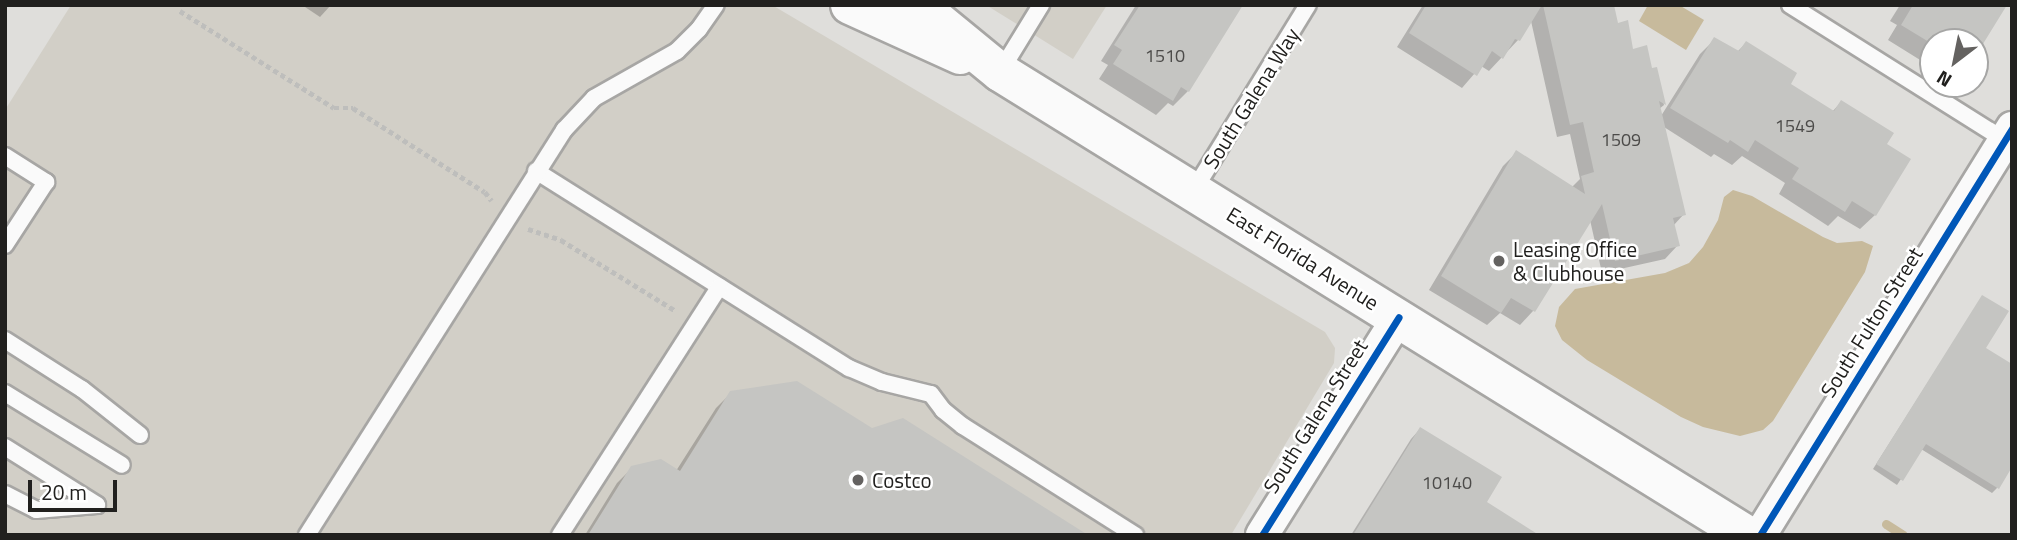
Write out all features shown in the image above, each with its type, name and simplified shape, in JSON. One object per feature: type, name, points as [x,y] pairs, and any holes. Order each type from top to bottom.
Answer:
[{"type":"main road","name":"East Florida Avenue","points":[[850,5],[1000,72],[1399,317],[1746,535]]},
{"type":"main road","name":"East Florida Avenue","points":[[918,5],[1000,72]]},
{"type":"street","name":"South Fulton Street","points":[[1760,535],[2008,134]]},
{"type":"street","name":"South Galena Street","points":[[1262,535],[1399,317]]},
{"type":"lane","points":[[307,535],[536,171],[580,111],[598,95],[677,51],[699,29],[716,5]]},
{"type":"lane","points":[[1000,72],[1041,5]]},
{"type":"lane","name":"South Galena Way","points":[[1194,190],[1308,5]]},
{"type":"lane","points":[[1790,5],[2008,134]]},
{"type":"lane","points":[[5,156],[46,182],[5,245]]},
{"type":"lane","points":[[536,171],[861,374],[932,394],[943,410],[963,426],[1135,535]]},
{"type":"lane","points":[[560,535],[719,287]]},
{"type":"lane","points":[[5,340],[82,389],[140,435]]},
{"type":"lane","points":[[5,393],[122,465]]},
{"type":"lane","points":[[5,447],[97,505],[36,510],[5,494]]},
{"type":"path","points":[[180,11],[334,108],[353,108],[485,192],[492,201]]},
{"type":"path","points":[[527,229],[561,240],[677,312]]},
{"type":"shaded area","points":[[71,5],[772,5],[1325,332],[1335,348],[1334,363],[1231,535],[5,535],[5,110]]},
{"type":"shaded area","points":[[986,5],[1107,5],[1073,59]]},
{"type":"shaded area","points":[[1648,5],[1679,5],[1704,20],[1686,50],[1639,21]]},
{"type":"shaded area","points":[[1733,190],[1752,196],[1837,243],[1862,241],[1873,246],[1865,272],[1773,421],[1763,430],[1740,436],[1703,427],[1681,417],[1587,360],[1562,340],[1555,326],[1559,307],[1575,289],[1665,273],[1689,263],[1703,247],[1718,220],[1724,197]]},
{"type":"building","points":[[1140,5],[1243,5],[1189,92],[1181,87],[1173,101],[1113,64],[1122,50],[1114,45]]},
{"type":"building","points":[[1426,5],[1542,5],[1520,41],[1515,39],[1503,59],[1492,51],[1477,76],[1409,33]]},
{"type":"building","points":[[1543,5],[1614,5],[1618,23],[1628,20],[1633,49],[1647,45],[1652,68],[1657,67],[1666,105],[1659,101],[1686,215],[1673,218],[1680,246],[1615,261],[1602,204],[1535,312],[1511,298],[1501,313],[1441,276],[1516,150],[1585,194],[1581,176],[1594,172],[1583,122],[1570,125]]},
{"type":"building","points":[[1913,5],[2007,5],[1989,34],[1989,28],[1919,28],[1919,36],[1901,25]]},
{"type":"building","points":[[1714,37],[1739,51],[1746,41],[1797,73],[1791,84],[1834,111],[1841,100],[1894,133],[1887,144],[1911,159],[1876,216],[1852,201],[1845,212],[1792,179],[1799,168],[1755,140],[1748,152],[1670,108]]},
{"type":"building","points":[[1982,295],[2009,311],[1986,348],[2012,364],[2012,467],[1999,489],[1926,444],[1903,481],[1876,464]]},
{"type":"building","name":"Costco","points":[[797,381],[872,428],[903,418],[1088,535],[588,535],[631,466],[661,459],[680,471],[730,391]]},
{"type":"building","points":[[1420,427],[1502,477],[1487,502],[1539,535],[1353,535]]},
{"type":"waterway","points":[[1886,524],[1903,535]]},
{"type":"cycle path","points":[[1760,535],[2012,128]]},
{"type":"cycle path","points":[[1262,535],[1399,317]]},
{"type":"place","name":"Leasing Office & Clubhouse","points":[[1499,261]]},
{"type":"place","name":"Costco","points":[[858,480]]}]
